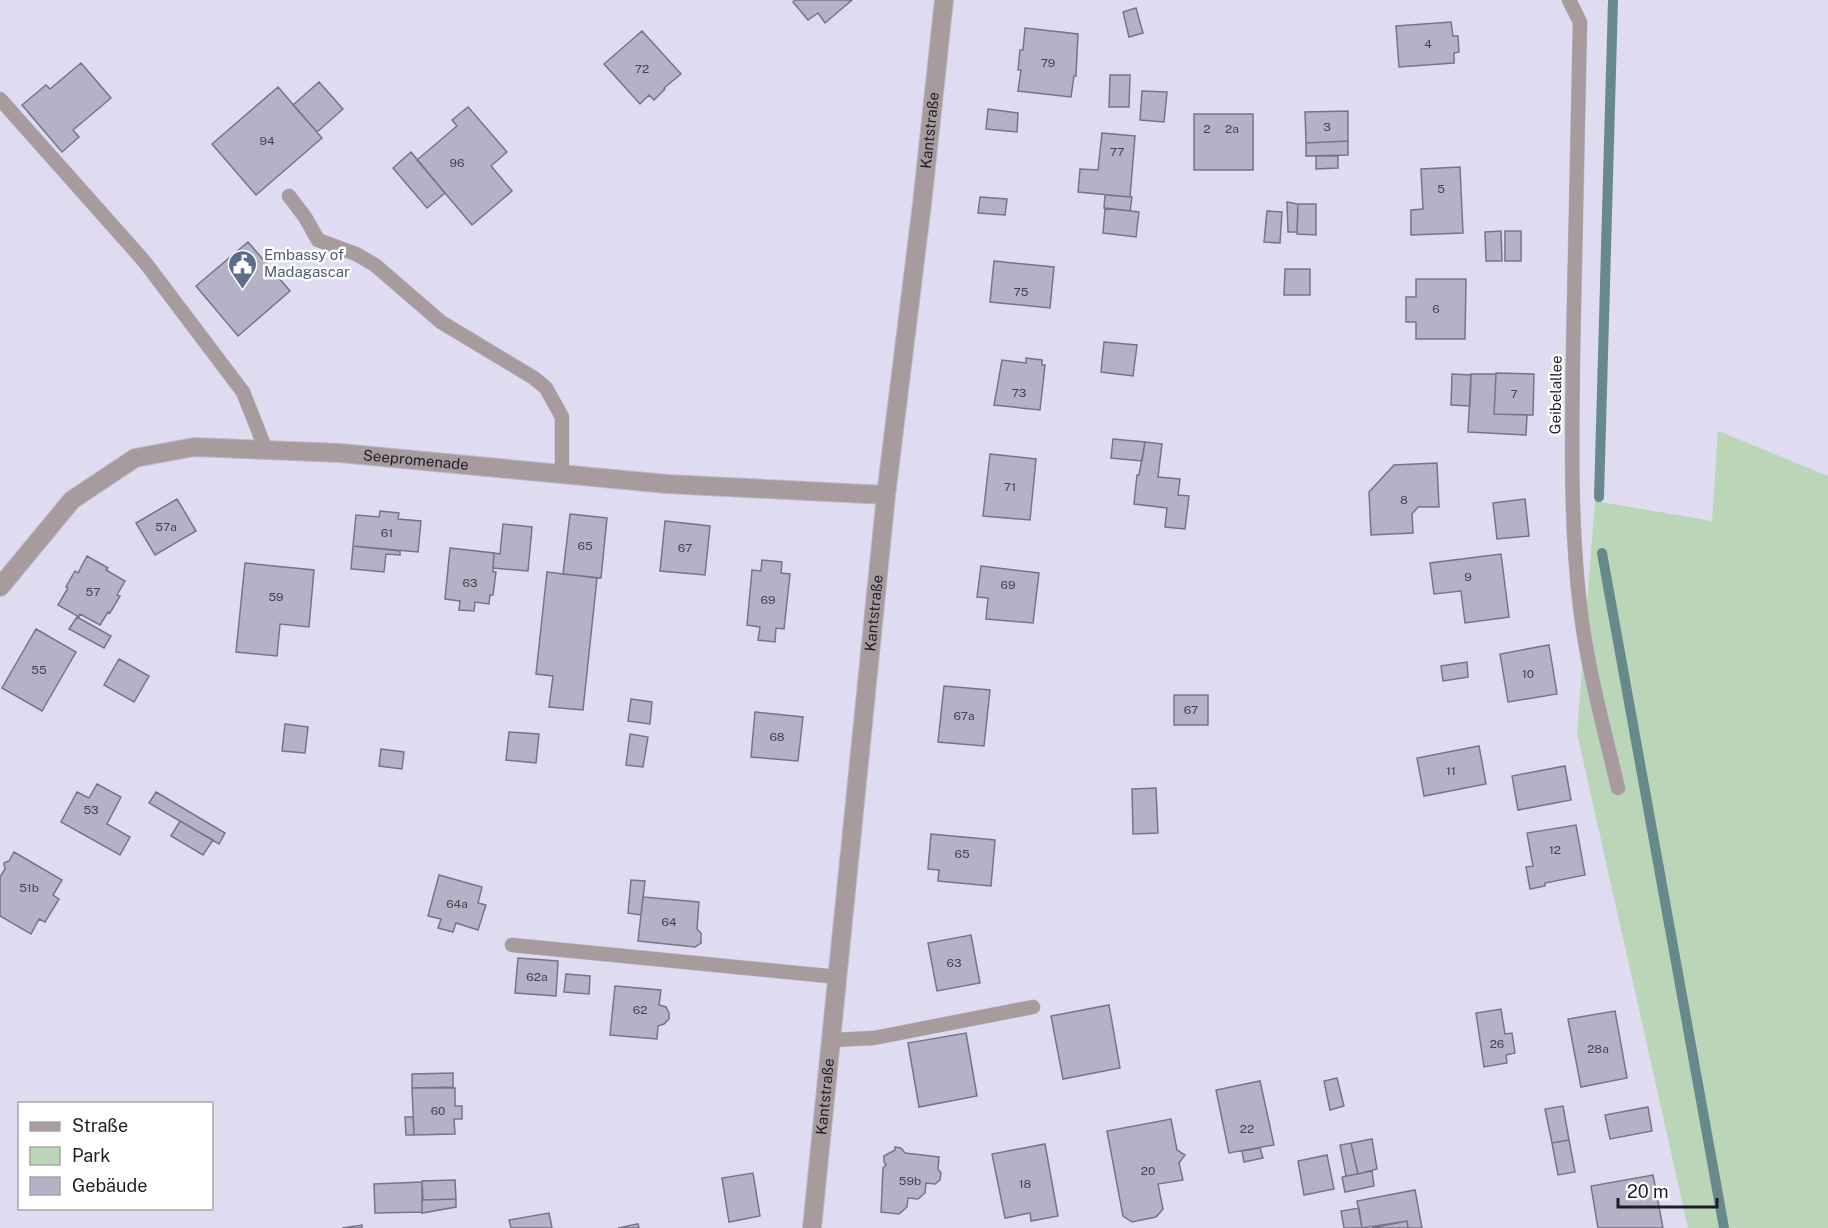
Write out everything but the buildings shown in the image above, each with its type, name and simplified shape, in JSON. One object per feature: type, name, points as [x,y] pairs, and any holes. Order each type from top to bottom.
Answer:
[{"type":"street","name":"Kantstraße","points":[[812,1228],[886,495],[922,204],[944,0]]},
{"type":"street","name":"Seepromenade","points":[[0,587],[72,500],[135,458],[194,447],[340,453],[667,484],[886,495]]},
{"type":"lane","name":"Geibelallee","points":[[1569,0],[1580,22],[1575,254],[1573,532],[1580,609],[1596,695],[1618,788]]},
{"type":"lane","points":[[0,99],[144,261],[243,393],[266,450]]},
{"type":"lane","points":[[289,196],[318,240],[356,254],[375,265],[441,322],[534,378],[546,388],[562,417],[562,474]]},
{"type":"lane","points":[[512,945],[838,977]]},
{"type":"lane","points":[[831,1040],[874,1038],[1033,1007]]},
{"type":"green space","points":[[1718,431],[1828,476],[1828,1228],[1688,1228],[1577,733],[1595,501],[1712,521]]},
{"type":"waterway","points":[[1599,497],[1613,0]]},
{"type":"waterway","points":[[1602,553],[1724,1228]]},
{"type":"place","name":"Embassy of Madagascar","points":[[243,290]]}]
